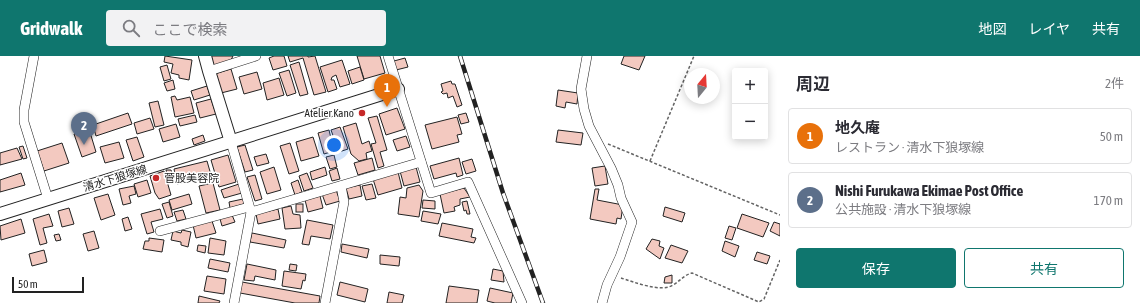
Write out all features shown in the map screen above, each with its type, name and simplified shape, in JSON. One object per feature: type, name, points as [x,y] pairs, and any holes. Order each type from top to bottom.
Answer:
[{"type":"main road","points":[[205,56],[231,142]]},
{"type":"main road","name":"清水下狼塚線","points":[[0,214],[398,89]]},
{"type":"street","points":[[34,56],[24,110],[24,122],[48,199]]},
{"type":"street","points":[[209,71],[256,56]]},
{"type":"street","points":[[388,56],[431,192],[468,182],[522,303]]},
{"type":"street","points":[[587,56],[581,89],[584,109],[589,126],[611,168],[621,198],[632,222],[602,303]]},
{"type":"street","points":[[231,142],[250,210],[234,303]]},
{"type":"street","points":[[160,231],[250,210],[341,186],[421,162]]},
{"type":"street","points":[[325,303],[344,202],[341,186]]},
{"type":"path","points":[[650,161],[694,56]]},
{"type":"path","points":[[595,138],[780,215]]},
{"type":"path","points":[[611,276],[661,289],[673,286],[685,275],[692,273],[759,302],[764,299],[780,260]]},
{"type":"building","points":[[165,56],[192,60],[189,80],[179,78],[179,75],[171,73],[173,64],[164,62]]},
{"type":"building","points":[[210,56],[233,56],[230,62],[213,66]]},
{"type":"building","points":[[274,56],[284,56],[287,66],[273,70],[269,58]]},
{"type":"building","points":[[288,56],[315,56],[326,92],[314,95],[303,58],[290,62]]},
{"type":"building","points":[[357,56],[380,56],[385,73],[364,79]]},
{"type":"building","points":[[624,56],[645,56],[639,70],[621,64]]},
{"type":"building","points":[[405,58],[408,67],[396,70],[394,61]]},
{"type":"building","points":[[342,60],[350,84],[340,87],[336,75],[332,77],[331,80],[334,80],[337,89],[328,92],[320,67]]},
{"type":"building","points":[[299,62],[308,94],[300,96],[290,65]]},
{"type":"building","points":[[167,65],[171,79],[164,81],[160,67]]},
{"type":"building","points":[[360,67],[364,80],[352,84],[348,71]]},
{"type":"building","points":[[231,69],[237,89],[221,93],[215,74]]},
{"type":"building","points":[[289,70],[296,93],[287,96],[279,73]]},
{"type":"building","points":[[257,72],[262,89],[244,94],[239,77]]},
{"type":"building","points":[[279,78],[284,95],[267,100],[263,83]]},
{"type":"building","points":[[173,80],[175,89],[167,91],[164,83]]},
{"type":"building","points":[[451,81],[452,84],[455,84],[462,105],[457,107],[453,96],[448,98],[447,93],[443,94],[441,92],[443,91],[441,84]]},
{"type":"building","points":[[207,86],[210,95],[194,100],[191,91]]},
{"type":"building","points":[[558,90],[578,93],[577,104],[566,102],[565,108],[556,106]]},
{"type":"building","points":[[175,96],[177,100],[190,97],[194,113],[175,117],[171,97]]},
{"type":"building","points":[[211,99],[216,114],[200,118],[196,103]]},
{"type":"building","points":[[158,101],[164,125],[155,127],[149,103]]},
{"type":"building","points":[[397,108],[405,129],[386,135],[379,114]]},
{"type":"building","points":[[128,113],[132,124],[96,136],[93,125]]},
{"type":"building","points":[[466,113],[469,122],[461,124],[458,115]]},
{"type":"building","points":[[195,115],[197,122],[180,126],[178,119]]},
{"type":"building","points":[[377,116],[387,150],[380,152],[384,166],[378,168],[371,144],[376,143],[368,118]]},
{"type":"building","points":[[457,117],[462,134],[457,135],[459,142],[432,149],[425,125]]},
{"type":"building","points":[[150,118],[154,129],[137,134],[134,123]]},
{"type":"building","points":[[356,123],[362,144],[369,141],[372,151],[366,153],[367,159],[359,161],[351,154],[343,127]]},
{"type":"building","points":[[176,124],[180,137],[163,142],[159,129]]},
{"type":"building","points":[[340,127],[348,149],[339,152],[331,130]]},
{"type":"building","points":[[89,129],[96,152],[82,157],[74,134]]},
{"type":"building","points":[[329,130],[334,151],[324,154],[318,133]]},
{"type":"building","points":[[558,130],[583,133],[581,145],[556,142]]},
{"type":"building","points":[[203,135],[205,141],[194,145],[192,139]]},
{"type":"building","points":[[406,136],[410,147],[397,151],[393,140]]},
{"type":"building","points":[[137,137],[144,157],[133,161],[126,140]]},
{"type":"building","points":[[313,137],[319,156],[301,161],[296,142]]},
{"type":"building","points":[[119,142],[124,158],[105,163],[100,147]]},
{"type":"building","points":[[62,143],[69,163],[44,171],[37,151]]},
{"type":"building","points":[[290,143],[299,171],[289,174],[280,146]]},
{"type":"building","points":[[245,145],[253,170],[245,172],[237,147]]},
{"type":"building","points":[[23,146],[27,158],[23,159],[19,147]]},
{"type":"building","points":[[17,148],[22,159],[0,165],[0,153]]},
{"type":"building","points":[[266,154],[269,163],[257,166],[254,157]]},
{"type":"building","points":[[228,155],[236,182],[219,187],[211,160]]},
{"type":"building","points":[[334,155],[337,167],[330,169],[326,157]]},
{"type":"building","points":[[372,158],[375,170],[358,175],[354,163]]},
{"type":"building","points":[[459,158],[463,175],[457,177],[456,173],[434,179],[430,166]]},
{"type":"building","points":[[472,159],[476,171],[466,174],[462,162]]},
{"type":"building","points":[[207,161],[211,175],[177,184],[174,169]]},
{"type":"building","points":[[605,166],[608,184],[595,186],[592,168]]},
{"type":"building","points":[[274,167],[281,190],[267,194],[260,172]]},
{"type":"building","points":[[325,167],[327,175],[312,180],[310,172]]},
{"type":"building","points":[[416,167],[420,182],[404,186],[400,171]]},
{"type":"building","points":[[337,168],[340,179],[332,181],[329,171]]},
{"type":"building","points":[[166,170],[171,170],[174,179],[169,181]]},
{"type":"building","points":[[164,171],[171,195],[159,199],[155,193],[150,176]]},
{"type":"building","points":[[398,172],[402,188],[378,195],[373,179]]},
{"type":"building","points":[[21,173],[25,185],[0,192],[0,180]]},
{"type":"building","points":[[307,173],[313,188],[304,191],[299,176]]},
{"type":"building","points":[[255,175],[262,199],[255,201],[247,177]]},
{"type":"building","points":[[147,180],[151,193],[138,197],[134,184]]},
{"type":"building","points":[[298,180],[302,192],[295,195],[291,183]]},
{"type":"building","points":[[213,183],[220,210],[206,213],[199,186]]},
{"type":"building","points":[[239,184],[242,193],[224,198],[221,190]]},
{"type":"building","points":[[372,184],[376,198],[366,200],[362,186]]},
{"type":"building","points":[[360,185],[362,196],[349,199],[346,188]]},
{"type":"building","points":[[419,185],[423,191],[419,217],[398,214],[400,197],[406,198],[407,188]]},
{"type":"building","points":[[134,186],[136,194],[129,196],[131,203],[123,205],[119,189]]},
{"type":"building","points":[[464,188],[470,197],[460,199],[460,205],[454,207],[455,211],[444,213],[440,194]]},
{"type":"building","points":[[595,189],[599,189],[597,200],[623,205],[621,219],[617,218],[616,224],[590,219]]},
{"type":"building","points":[[336,190],[340,201],[326,205],[322,194]]},
{"type":"building","points":[[108,194],[115,215],[101,220],[94,198]]},
{"type":"building","points":[[189,194],[192,204],[172,210],[169,200]]},
{"type":"building","points":[[320,196],[323,208],[308,212],[305,200]]},
{"type":"building","points":[[243,199],[244,204],[230,208],[229,202]]},
{"type":"building","points":[[423,200],[435,201],[435,209],[422,208]]},
{"type":"building","points":[[467,201],[470,214],[467,214],[466,210],[464,211],[462,202]]},
{"type":"building","points":[[169,202],[173,216],[167,218],[162,204]]},
{"type":"building","points":[[296,204],[303,204],[303,212],[296,212]]},
{"type":"building","points":[[291,206],[293,214],[300,215],[301,228],[285,229],[282,208]]},
{"type":"building","points":[[665,207],[685,213],[682,222],[663,216]]},
{"type":"building","points":[[69,208],[74,224],[62,227],[58,211]]},
{"type":"building","points":[[160,209],[163,219],[151,222],[154,232],[147,234],[141,214]]},
{"type":"building","points":[[278,209],[280,219],[258,224],[256,214]]},
{"type":"building","points":[[183,210],[186,219],[177,221],[174,212]]},
{"type":"building","points":[[423,211],[441,214],[438,224],[421,221]]},
{"type":"building","points":[[49,214],[53,226],[43,228],[47,243],[40,245],[33,219]]},
{"type":"building","points":[[742,214],[769,223],[763,237],[737,228]]},
{"type":"building","points":[[232,215],[235,222],[222,226],[220,219]]},
{"type":"building","points":[[128,217],[132,229],[125,231],[122,219]]},
{"type":"building","points":[[21,219],[25,233],[1,240],[0,226]]},
{"type":"building","points":[[307,220],[333,225],[330,239],[311,236],[309,245],[302,244]]},
{"type":"building","points":[[212,221],[216,233],[196,238],[193,225]]},
{"type":"building","points":[[774,222],[780,224],[780,236],[770,231]]},
{"type":"building","points":[[442,223],[473,229],[471,237],[476,238],[474,243],[439,236]]},
{"type":"building","points":[[729,226],[736,228],[732,240],[725,238]]},
{"type":"building","points":[[182,230],[191,232],[188,247],[181,245],[181,242],[171,240],[173,231],[181,233]]},
{"type":"building","points":[[94,231],[99,248],[88,251],[83,234]]},
{"type":"building","points":[[252,233],[286,240],[284,248],[250,242]]},
{"type":"building","points":[[59,234],[61,240],[56,241],[54,235]]},
{"type":"building","points":[[149,238],[164,240],[162,252],[143,249],[145,241],[149,241]]},
{"type":"building","points":[[210,238],[226,241],[224,255],[208,253]]},
{"type":"building","points":[[652,239],[660,241],[659,246],[664,248],[660,259],[646,249]]},
{"type":"building","points":[[725,241],[739,246],[735,257],[722,251]]},
{"type":"building","points":[[342,244],[369,249],[367,258],[341,252]]},
{"type":"building","points":[[198,245],[206,246],[205,253],[197,251]]},
{"type":"building","points":[[671,245],[688,251],[682,263],[665,258]]},
{"type":"building","points":[[44,250],[47,262],[32,266],[29,254]]},
{"type":"building","points":[[757,252],[770,256],[767,264],[754,260]]},
{"type":"building","points":[[380,255],[400,257],[399,266],[380,264]]},
{"type":"building","points":[[210,259],[230,263],[228,272],[208,268]]},
{"type":"building","points":[[247,264],[276,270],[275,280],[255,276],[254,281],[244,280]]},
{"type":"building","points":[[290,264],[297,265],[296,271],[289,270]]},
{"type":"building","points":[[493,269],[503,271],[504,282],[491,280]]},
{"type":"building","points":[[284,271],[306,274],[305,281],[303,280],[301,289],[282,286]]},
{"type":"building","points":[[672,275],[672,283],[664,283],[665,277]]},
{"type":"building","points":[[207,276],[226,279],[224,294],[204,291]]},
{"type":"building","points":[[242,282],[320,296],[319,303],[295,303],[240,293]]},
{"type":"building","points":[[340,282],[368,289],[365,302],[337,295]]},
{"type":"building","points":[[449,286],[479,290],[477,303],[446,303]]},
{"type":"building","points":[[490,288],[513,293],[511,303],[495,303],[487,301]]},
{"type":"building","points":[[389,292],[404,295],[402,303],[387,303]]},
{"type":"building","points":[[199,296],[220,301],[219,303],[198,303]]},
{"type":"railway","points":[[460,56],[503,193],[543,303]]},
{"type":"place","name":"地久庵","points":[[387,107]]},
{"type":"place","name":"Atelier Kano","points":[[362,113]]},
{"type":"place","name":"Nishi Furukawa Ekimae Post Office","points":[[84,145]]},
{"type":"place","name":"菅股美容院","points":[[156,178]]}]
